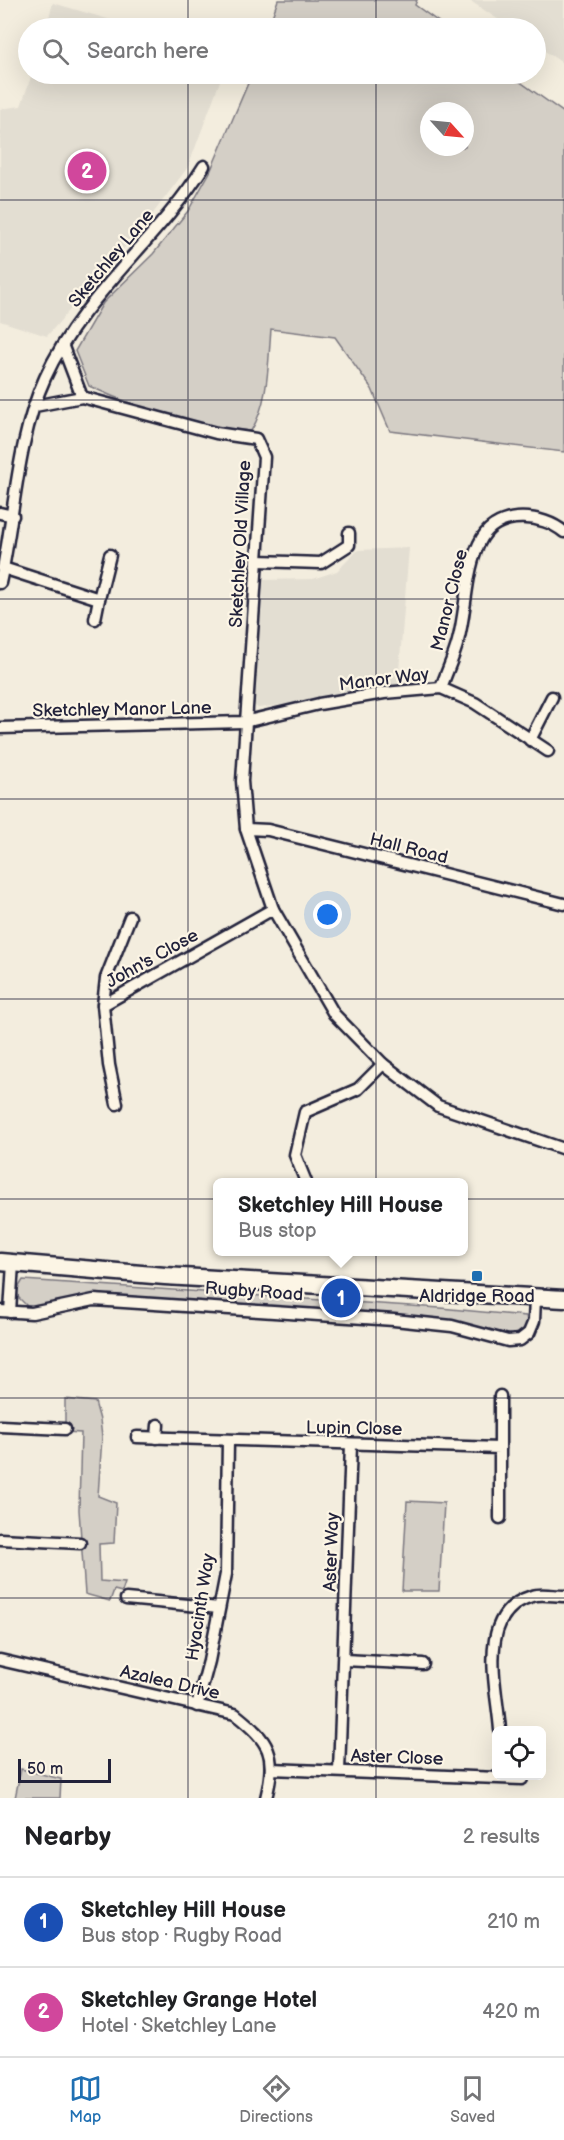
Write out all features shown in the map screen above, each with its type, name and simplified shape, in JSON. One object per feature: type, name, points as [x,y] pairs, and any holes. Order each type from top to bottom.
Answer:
[{"type":"main road","name":"Rugby Road","points":[[7,1262],[165,1276],[564,1299]]},
{"type":"street","name":"Sketchley Lane","points":[[0,583],[24,444],[45,378],[94,299],[187,194],[204,166]]},
{"type":"street","points":[[63,347],[82,397]]},
{"type":"street","name":"Sketchley Old Village","points":[[35,406],[82,397],[216,433],[256,440],[264,457],[258,561],[244,722],[242,781],[246,829],[273,909],[334,1014],[383,1064],[438,1106],[564,1149]]},
{"type":"street","points":[[0,513],[13,516]]},
{"type":"street","name":"Manor Close","points":[[441,688],[458,641],[474,559],[483,536],[498,524],[518,518],[549,521],[564,532]]},
{"type":"street","points":[[258,561],[321,563],[348,544],[349,533]]},
{"type":"street","points":[[95,619],[110,555]]},
{"type":"street","points":[[3,568],[99,599]]},
{"type":"street","name":"Manor Way","points":[[244,722],[319,704],[384,693],[441,688],[475,703],[548,751]]},
{"type":"street","points":[[530,740],[552,697]]},
{"type":"street","name":"Sketchley Manor Lane","points":[[0,728],[244,722]]},
{"type":"street","name":"Hall Road","points":[[246,829],[268,830],[564,904]]},
{"type":"street","name":"John's Close","points":[[117,1104],[109,1065],[103,1005],[273,909]]},
{"type":"street","points":[[103,1005],[106,978],[130,917]]},
{"type":"street","points":[[304,1178],[295,1155],[305,1112],[358,1089],[383,1064]]},
{"type":"street","name":"Rugby Road","points":[[7,1262],[5,1312],[32,1313],[94,1300],[394,1320],[452,1326],[508,1341],[520,1340],[529,1333],[534,1321],[535,1298]]},
{"type":"street","points":[[500,1396],[500,1518]]},
{"type":"street","points":[[158,1425],[158,1438]]},
{"type":"street","points":[[0,1426],[65,1429]]},
{"type":"street","name":"Lupin Close","points":[[137,1437],[500,1448]]},
{"type":"street","name":"Hyacinth Way","points":[[197,1706],[209,1661],[226,1574],[228,1441]]},
{"type":"street","name":"Aster Way","points":[[339,1771],[351,1445]]},
{"type":"street","points":[[0,1539],[80,1544]]},
{"type":"street","points":[[500,1726],[492,1644],[499,1623],[511,1607],[533,1595],[564,1596]]},
{"type":"street","points":[[126,1599],[219,1608]]},
{"type":"street","name":"Azalea Drive","points":[[0,1660],[235,1714],[259,1733],[270,1753],[271,1769],[266,1798]]},
{"type":"street","points":[[344,1660],[423,1664]]},
{"type":"street","name":"Aster Close","points":[[271,1769],[492,1776]]},
{"type":"shaded area","points":[[278,0],[417,0],[415,5],[433,18],[272,18]]},
{"type":"shaded area","points":[[469,0],[564,0],[564,64],[546,52],[546,18],[496,18]]},
{"type":"shaded area","points":[[53,3],[104,18],[49,18]]},
{"type":"shaded area","points":[[29,84],[219,84],[188,167],[145,224],[47,336],[0,321],[0,109],[21,106]]},
{"type":"shaded area","points":[[248,84],[523,84],[564,113],[564,452],[390,431],[372,389],[335,337],[271,329],[264,395],[257,420],[251,431],[210,426],[168,416],[89,386],[75,351],[103,303],[153,254],[188,211],[210,172]]},
{"type":"shaded area","points":[[409,548],[398,683],[372,693],[258,708],[253,704],[253,637],[260,580],[313,579],[337,571],[358,550]]},
{"type":"shaded area","points":[[23,1280],[440,1308],[526,1316],[527,1323],[516,1338],[93,1298],[29,1308],[18,1297],[17,1290]]},
{"type":"shaded area","points":[[65,1399],[95,1402],[100,1420],[102,1437],[98,1496],[116,1503],[114,1543],[99,1544],[100,1581],[125,1583],[122,1592],[114,1590],[110,1601],[85,1594],[79,1510],[81,1433],[65,1432]]},
{"type":"shaded area","points":[[407,1501],[444,1503],[439,1591],[402,1591]]},
{"type":"shaded area","points":[[21,1769],[61,1779],[60,1798],[15,1798]]},
{"type":"place","name":"Sketchley Grange Hotel","points":[[87,171]]},
{"type":"place","name":"Aldridge Road","points":[[477,1276]]},
{"type":"place","name":"Sketchley Hill House","points":[[341,1298]]}]
